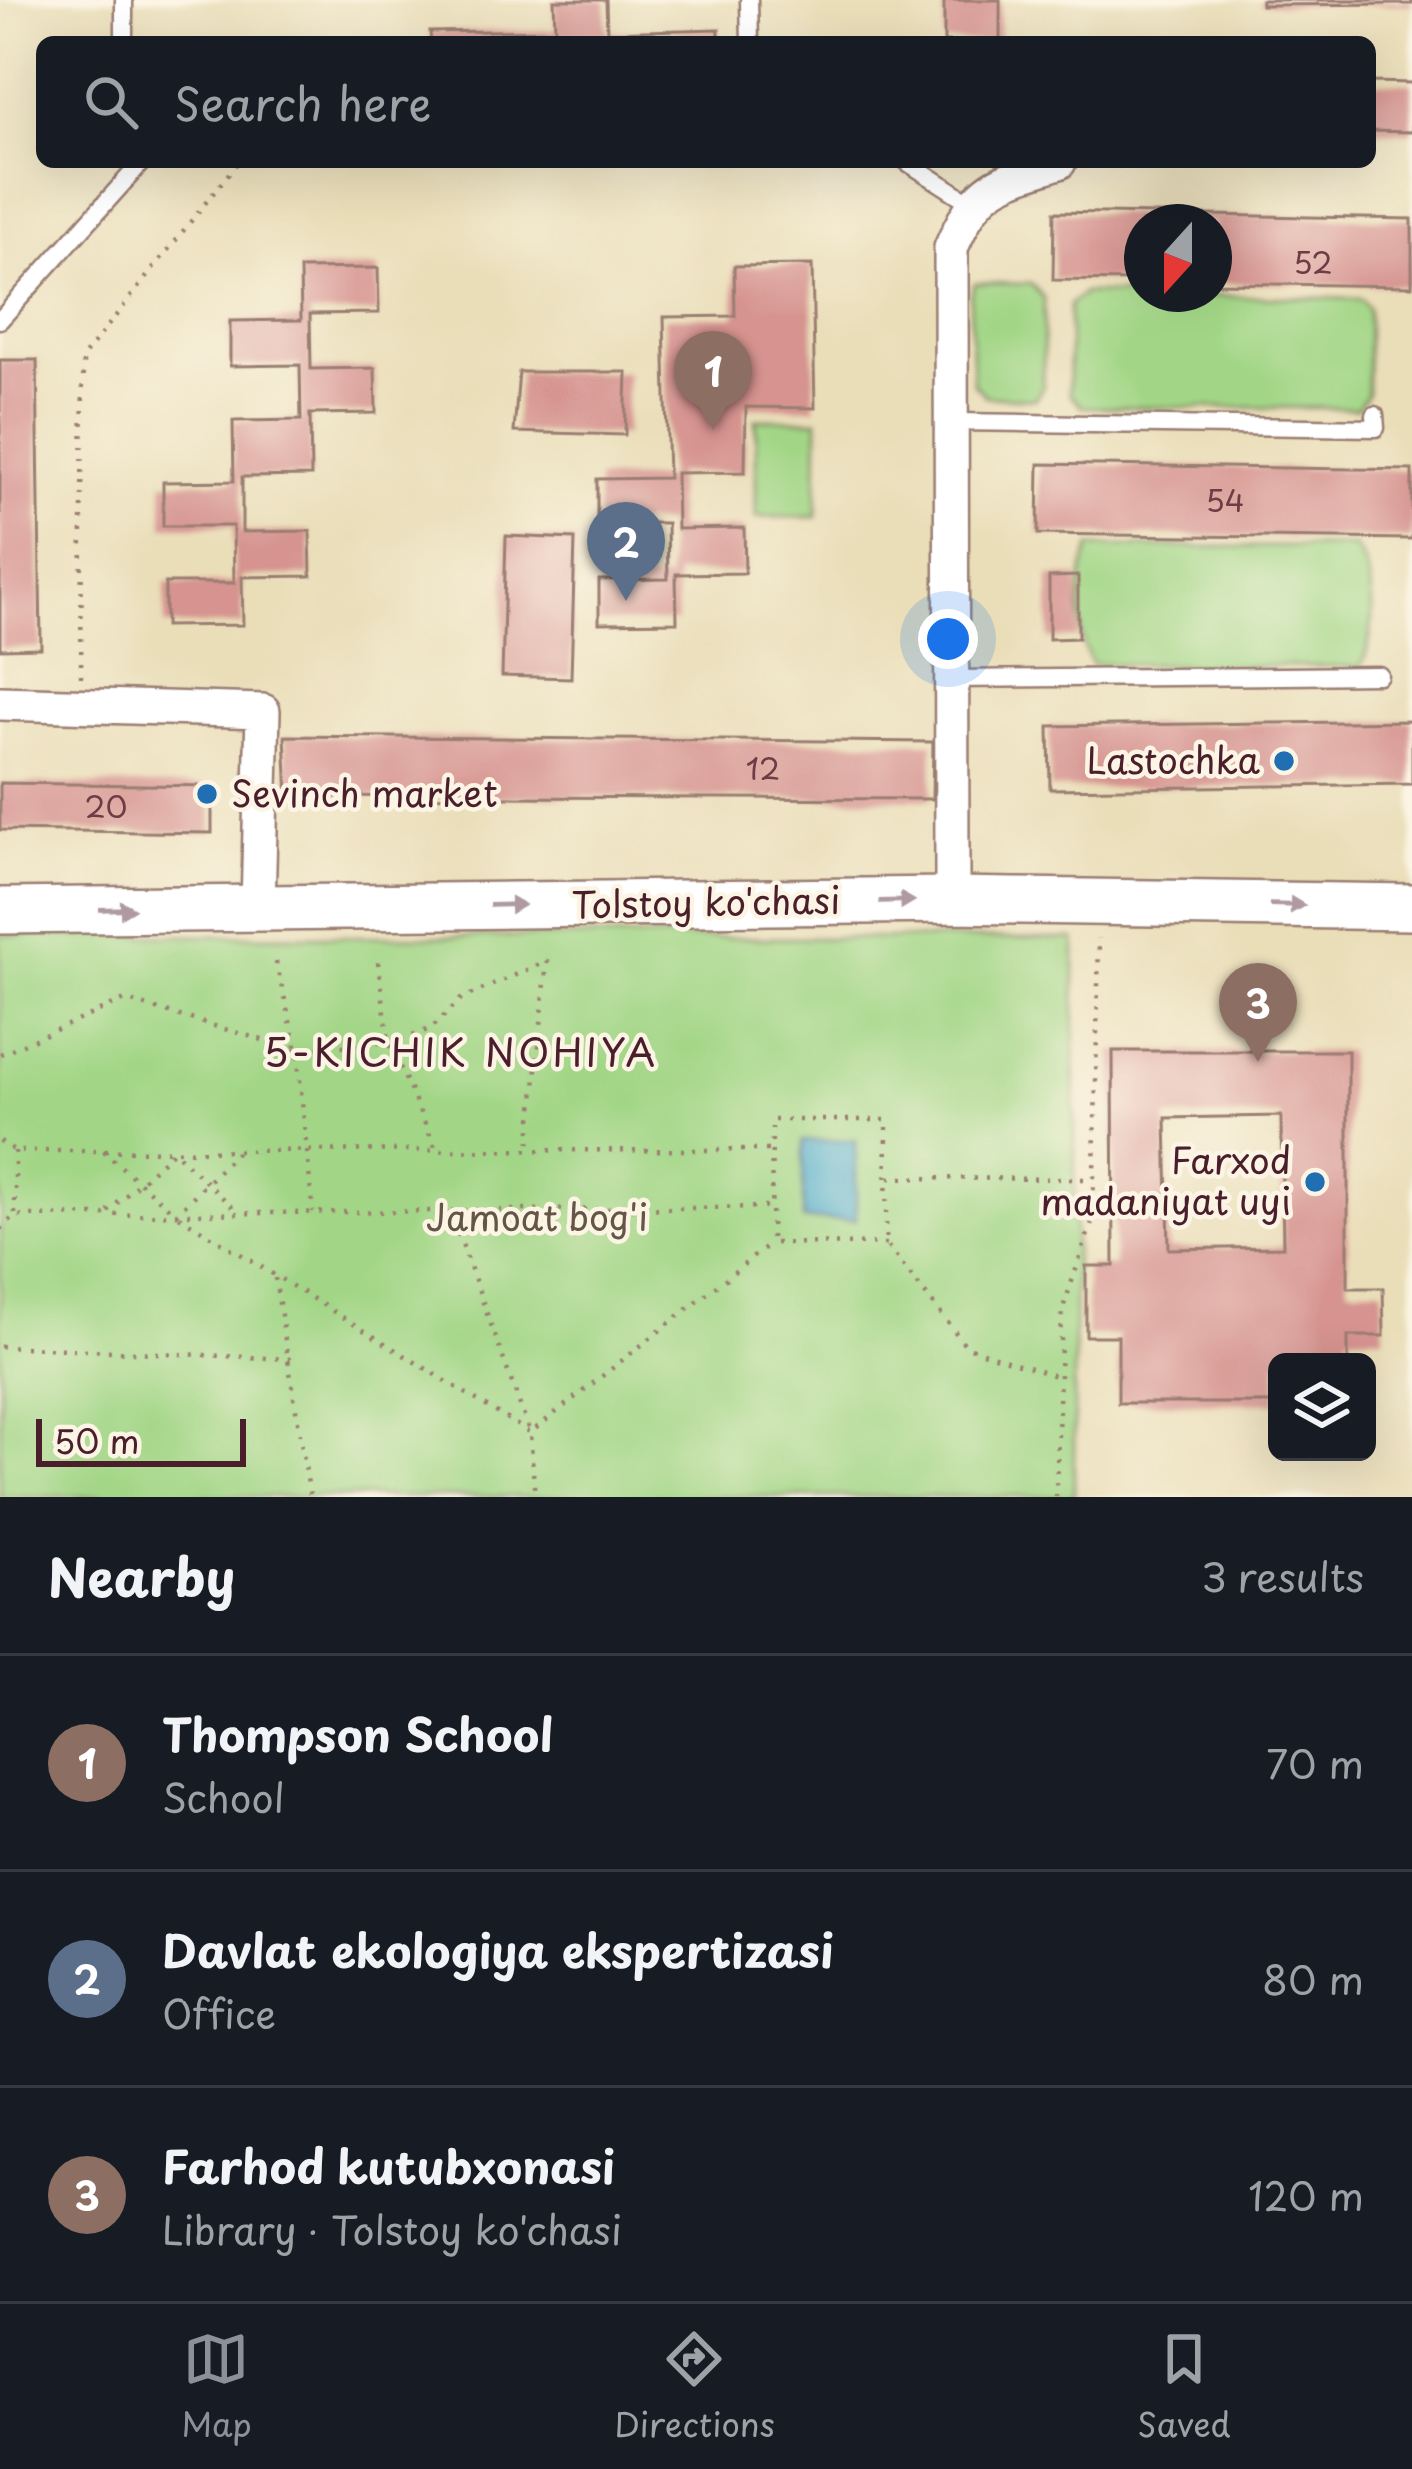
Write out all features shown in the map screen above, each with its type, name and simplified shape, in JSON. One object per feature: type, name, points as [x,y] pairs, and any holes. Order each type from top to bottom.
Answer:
[{"type":"street","points":[[952,900],[951,248],[970,203],[1007,179],[1041,168]]},
{"type":"street","points":[[0,704],[263,712],[258,907]]},
{"type":"street","name":"Tolstoy ko'chasi","points":[[0,911],[952,900],[1412,907]]},
{"type":"lane","points":[[124,0],[124,36]]},
{"type":"lane","points":[[749,0],[750,36]]},
{"type":"lane","points":[[916,168],[970,203]]},
{"type":"lane","points":[[0,320],[125,171]]},
{"type":"lane","points":[[952,422],[1376,428],[1375,415]]},
{"type":"lane","points":[[952,679],[1379,675]]},
{"type":"path","points":[[81,707],[83,357],[233,168]]},
{"type":"path","points":[[1056,1497],[1062,1311],[1093,1220],[1099,902]]},
{"type":"path","points":[[0,1054],[125,1000],[296,1050],[389,1042],[431,1030],[461,999],[547,961],[529,1151]]},
{"type":"path","points":[[277,962],[296,1050],[313,1212]]},
{"type":"path","points":[[378,962],[389,1042],[436,1151]]},
{"type":"path","points":[[771,1243],[772,1120],[887,1120],[886,1244],[967,1347],[1058,1377]]},
{"type":"path","points":[[0,1141],[15,1151],[772,1150]]},
{"type":"path","points":[[15,1151],[15,1216]]},
{"type":"path","points":[[103,1151],[176,1214],[530,1433]]},
{"type":"path","points":[[173,1151],[239,1214]]},
{"type":"path","points":[[106,1215],[173,1151]]},
{"type":"path","points":[[176,1214],[238,1151]]},
{"type":"path","points":[[887,1178],[1094,1179]]},
{"type":"path","points":[[0,1229],[15,1216],[772,1207]]},
{"type":"path","points":[[450,1211],[530,1433],[535,1497]]},
{"type":"path","points":[[530,1433],[771,1243],[886,1244]]},
{"type":"path","points":[[275,1275],[310,1497]]},
{"type":"path","points":[[0,1346],[291,1359]]},
{"type":"green space","points":[[975,283],[1031,284],[1044,298],[1043,386],[1035,399],[986,396],[973,383],[970,296]]},
{"type":"green space","points":[[1084,293],[1124,294],[1124,312],[1232,312],[1232,296],[1361,299],[1368,309],[1367,394],[1357,408],[1082,407],[1069,393],[1069,305]]},
{"type":"green space","points":[[756,419],[818,420],[817,517],[756,517]]},
{"type":"green space","points":[[1090,547],[1354,547],[1367,573],[1372,606],[1366,654],[1360,667],[1092,664],[1082,637],[1080,606]]},
{"type":"green space","name":"Jamoat bog'i","points":[[0,935],[1075,939],[1074,1497],[0,1497]]},
{"type":"water","points":[[856,1140],[856,1220],[803,1220],[803,1141]]},
{"type":"building","points":[[554,0],[606,0],[607,32],[719,29],[719,36],[430,36],[430,32],[555,30]]},
{"type":"building","points":[[944,0],[1000,0],[1000,36],[944,36]]},
{"type":"building","points":[[1261,0],[1412,0],[1412,4],[1261,5]]},
{"type":"building","points":[[1376,82],[1412,83],[1412,132],[1376,131]]},
{"type":"building","points":[[1054,212],[1124,213],[1124,281],[1053,280]]},
{"type":"building","points":[[1232,215],[1412,219],[1412,286],[1232,283]]},
{"type":"building","points":[[812,265],[815,408],[746,407],[745,472],[676,473],[677,529],[744,528],[745,573],[676,574],[677,622],[599,623],[599,580],[668,579],[667,523],[597,523],[597,479],[668,478],[664,317],[735,316],[734,266]]},
{"type":"building","points":[[378,268],[379,313],[310,314],[311,369],[375,368],[376,413],[310,414],[311,476],[242,477],[242,532],[310,531],[311,576],[242,577],[243,625],[165,626],[165,583],[234,583],[233,526],[163,526],[163,482],[234,481],[233,421],[301,420],[300,365],[230,366],[230,321],[301,320],[300,269]]},
{"type":"building","points":[[0,360],[37,360],[41,648],[0,649]]},
{"type":"building","points":[[519,372],[627,372],[625,435],[514,432]]},
{"type":"building","points":[[1039,464],[1412,470],[1412,539],[1038,534]]},
{"type":"building","points":[[506,536],[575,539],[571,678],[502,676]]},
{"type":"building","points":[[1078,576],[1078,638],[1049,639],[1049,577]]},
{"type":"building","points":[[1412,721],[1412,784],[1050,789],[1049,726]]},
{"type":"building","points":[[285,736],[933,742],[932,799],[288,796]]},
{"type":"building","points":[[0,783],[212,786],[212,833],[0,830]]},
{"type":"building","name":"Farxod madaniyat uyi","points":[[1113,1051],[1348,1051],[1348,1288],[1383,1288],[1384,1336],[1348,1336],[1348,1353],[1268,1353],[1268,1403],[1118,1403],[1118,1336],[1086,1336],[1086,1266],[1114,1266]],"holes":[[[1281,1116],[1283,1247],[1169,1249],[1166,1118]]]},
{"type":"place","name":"Thompson School","points":[[713,430]]},
{"type":"place","name":"Davlat ekologiya ekspertizasi","points":[[626,601]]},
{"type":"place","name":"Lastochka","points":[[1284,761]]},
{"type":"place","name":"Sevinch market","points":[[207,794]]},
{"type":"place","name":"Farhod kutubxonasi","points":[[1258,1062]]},
{"type":"place","name":"Farxod madaniyat uyi","points":[[1315,1182]]},
{"type":"district","name":"5-KICHIK NOHIYA","points":[[461,1053]]}]
